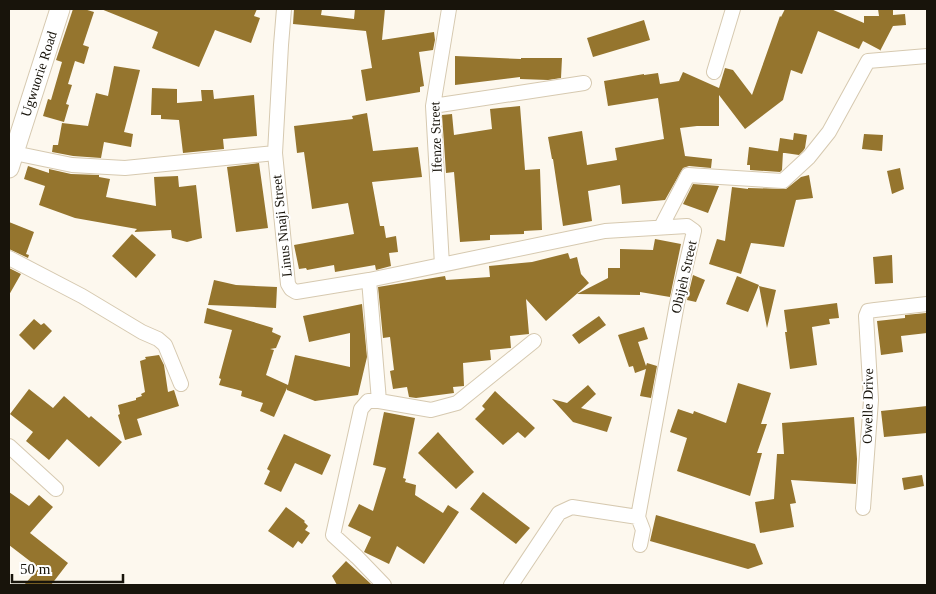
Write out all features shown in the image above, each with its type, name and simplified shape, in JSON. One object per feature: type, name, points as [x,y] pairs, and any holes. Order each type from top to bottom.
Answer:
[{"type":"street","name":"Ugwuorie Road","points":[[11,160],[60,9]]},
{"type":"street","name":"Linus Nnaji Street","points":[[284,9],[275,153],[288,284],[291,289],[296,292],[442,265]]},
{"type":"street","name":"Ifenze Street","points":[[442,265],[433,106],[449,9]]},
{"type":"street","points":[[714,72],[733,9]]},
{"type":"street","points":[[661,227],[688,176],[783,181],[809,157],[829,132],[868,61],[927,56]]},
{"type":"street","points":[[433,106],[584,83]]},
{"type":"street","points":[[11,160],[125,168],[275,153]]},
{"type":"street","name":"Obijeh Street","points":[[442,265],[605,231],[687,226],[694,231],[677,304],[638,517],[643,530],[640,545]]},
{"type":"street","points":[[9,258],[158,339],[165,345],[181,384]]},
{"type":"street","points":[[369,280],[379,402]]},
{"type":"street","name":"Owelle Drive","points":[[863,508],[871,400],[866,316],[868,311],[927,304]]},
{"type":"street","points":[[384,585],[358,557],[333,535],[361,409],[368,401],[432,410],[457,403],[534,341]]},
{"type":"street","points":[[9,446],[56,489]]},
{"type":"street","points":[[511,585],[559,513],[572,507],[638,517]]},
{"type":"building","points":[[73,9],[84,9],[94,12],[83,45],[89,47],[84,64],[75,61],[68,84],[72,85],[66,104],[69,105],[64,122],[43,116],[48,99],[51,100],[62,62],[56,60]]},
{"type":"building","points":[[101,9],[257,9],[254,16],[260,18],[251,43],[215,30],[199,67],[152,48],[158,32]]},
{"type":"building","points":[[294,9],[322,9],[321,15],[354,19],[355,9],[385,9],[382,40],[434,32],[433,50],[419,52],[424,86],[420,87],[420,92],[366,101],[361,70],[372,68],[366,31],[293,24]]},
{"type":"building","points":[[785,9],[831,9],[864,23],[864,16],[879,16],[878,9],[893,9],[893,15],[905,14],[906,25],[893,26],[880,51],[863,41],[859,49],[818,31],[802,74],[791,70],[783,100],[745,129],[719,95],[719,126],[680,128],[685,156],[712,159],[711,168],[689,166],[683,168],[665,200],[622,204],[620,185],[588,191],[592,221],[563,226],[548,137],[582,131],[587,165],[617,160],[615,148],[664,139],[658,98],[608,106],[604,81],[658,73],[660,84],[679,81],[683,72],[719,88],[725,68],[733,70],[752,95],[780,16]]},
{"type":"building","points":[[644,20],[650,40],[593,57],[587,38]]},
{"type":"building","points":[[455,56],[521,59],[562,58],[561,78],[548,80],[520,79],[520,77],[455,85]]},
{"type":"building","points":[[114,66],[140,70],[124,132],[133,134],[131,147],[104,142],[101,158],[52,152],[53,145],[58,145],[62,123],[88,126],[96,93],[108,96]]},
{"type":"building","points":[[152,88],[177,89],[177,103],[202,101],[201,90],[213,90],[214,99],[254,95],[257,136],[223,139],[224,149],[183,153],[179,120],[161,119],[161,115],[151,115]]},
{"type":"building","points":[[520,106],[525,170],[540,169],[542,230],[524,231],[524,234],[490,235],[490,240],[460,242],[454,172],[446,173],[442,115],[452,114],[454,135],[492,129],[490,109]]},
{"type":"building","points":[[367,113],[373,151],[418,147],[422,177],[372,182],[380,226],[384,226],[386,238],[396,236],[398,252],[389,253],[391,266],[376,270],[375,265],[335,272],[334,265],[307,270],[306,268],[299,269],[294,245],[354,234],[348,203],[312,209],[304,152],[297,153],[294,126],[353,119],[352,116]]},
{"type":"building","points":[[794,133],[807,135],[803,151],[799,155],[778,152],[780,138],[793,140]]},
{"type":"building","points":[[864,134],[883,135],[882,151],[862,149]]},
{"type":"building","points":[[749,147],[783,152],[782,170],[780,172],[750,170],[750,165],[747,165]]},
{"type":"building","points":[[259,163],[268,228],[236,232],[227,167]]},
{"type":"building","points":[[28,166],[49,173],[49,169],[71,174],[99,175],[99,177],[110,179],[106,197],[156,206],[154,177],[178,176],[179,187],[196,185],[202,238],[187,242],[172,238],[171,230],[134,232],[137,229],[75,218],[39,205],[45,186],[24,179]]},
{"type":"building","points":[[900,168],[904,189],[892,194],[887,171]]},
{"type":"building","points":[[809,175],[813,198],[796,200],[784,247],[751,243],[741,274],[709,264],[717,239],[725,241],[732,187],[786,189],[801,177]]},
{"type":"building","points":[[693,184],[719,186],[708,213],[683,204]]},
{"type":"building","points":[[9,222],[34,232],[26,254],[29,255],[28,258],[9,249]]},
{"type":"building","points":[[132,234],[156,255],[136,278],[112,256]]},
{"type":"building","points":[[655,239],[681,244],[670,297],[640,292],[640,295],[577,294],[608,278],[608,268],[620,268],[620,249],[653,250]]},
{"type":"building","points":[[568,253],[570,259],[577,257],[581,274],[589,283],[546,321],[526,299],[529,334],[510,336],[511,348],[490,350],[491,360],[463,363],[464,386],[453,387],[454,393],[416,398],[409,397],[407,387],[393,389],[390,371],[394,370],[390,337],[383,338],[378,287],[445,276],[446,280],[490,277],[489,266],[532,262]]},
{"type":"building","points":[[892,255],[893,283],[875,284],[873,257]]},
{"type":"building","points":[[9,268],[21,274],[9,295]]},
{"type":"building","points":[[693,275],[705,280],[696,302],[687,300]]},
{"type":"building","points":[[737,276],[759,285],[748,312],[726,304]]},
{"type":"building","points":[[214,280],[236,285],[277,287],[276,308],[208,305]]},
{"type":"building","points":[[759,286],[776,290],[767,328]]},
{"type":"building","points":[[837,303],[839,318],[829,319],[830,324],[812,327],[817,365],[790,369],[784,310]]},
{"type":"building","points":[[362,304],[367,357],[358,395],[315,401],[287,390],[287,388],[274,417],[260,411],[263,403],[241,396],[242,391],[219,385],[221,379],[219,378],[232,330],[204,323],[207,308],[273,328],[272,332],[281,336],[276,348],[270,349],[274,350],[266,375],[288,385],[295,355],[350,367],[350,333],[309,342],[303,316]]},
{"type":"building","points":[[926,313],[927,333],[901,336],[903,352],[881,355],[877,321],[905,318],[905,315]]},
{"type":"building","points":[[599,316],[606,325],[579,344],[572,335]]},
{"type":"building","points":[[34,319],[41,325],[44,323],[52,331],[34,350],[19,335]]},
{"type":"building","points":[[644,327],[648,339],[638,342],[646,366],[647,363],[657,366],[651,398],[640,396],[646,369],[635,373],[633,366],[629,367],[618,335]]},
{"type":"building","points":[[159,355],[164,365],[168,392],[174,390],[179,406],[137,419],[142,435],[125,440],[118,415],[120,414],[118,405],[136,400],[136,398],[142,396],[141,394],[145,392],[140,361],[146,359],[145,357]]},
{"type":"building","points":[[738,383],[771,393],[761,424],[767,424],[757,453],[762,453],[750,496],[677,471],[687,438],[670,432],[678,409],[693,414],[694,411],[726,423]]},
{"type":"building","points":[[588,385],[596,394],[581,408],[612,417],[607,432],[573,422],[552,399],[567,403]]},
{"type":"building","points":[[29,389],[53,408],[64,396],[89,418],[91,416],[122,442],[99,467],[67,439],[49,460],[26,441],[33,432],[10,414]]},
{"type":"building","points":[[495,391],[535,428],[525,438],[518,432],[503,445],[475,419],[485,409],[482,406]]},
{"type":"building","points":[[927,406],[927,433],[884,437],[881,411]]},
{"type":"building","points":[[384,412],[415,418],[403,478],[406,479],[405,482],[416,485],[415,495],[443,513],[448,505],[459,512],[424,564],[397,546],[389,564],[364,552],[371,537],[348,526],[359,504],[373,511],[386,468],[373,465]]},
{"type":"building","points":[[854,417],[857,459],[856,484],[791,480],[796,503],[790,504],[794,527],[760,533],[755,502],[774,499],[777,454],[784,454],[782,423]]},
{"type":"building","points":[[438,432],[474,472],[456,489],[418,453]]},
{"type":"building","points":[[284,434],[331,455],[322,475],[295,463],[281,492],[264,484],[270,471],[267,469]]},
{"type":"building","points":[[922,475],[924,486],[904,490],[902,478]]},
{"type":"building","points":[[9,492],[29,506],[39,495],[53,507],[30,533],[68,563],[51,585],[24,585],[39,568],[9,545]]},
{"type":"building","points":[[483,492],[530,528],[516,544],[470,509]]},
{"type":"building","points":[[286,507],[305,521],[308,526],[305,530],[310,533],[302,544],[298,541],[293,548],[268,531]]},
{"type":"building","points":[[656,515],[755,544],[763,564],[748,569],[650,541]]},
{"type":"building","points":[[346,561],[372,585],[337,585],[332,576]]}]
